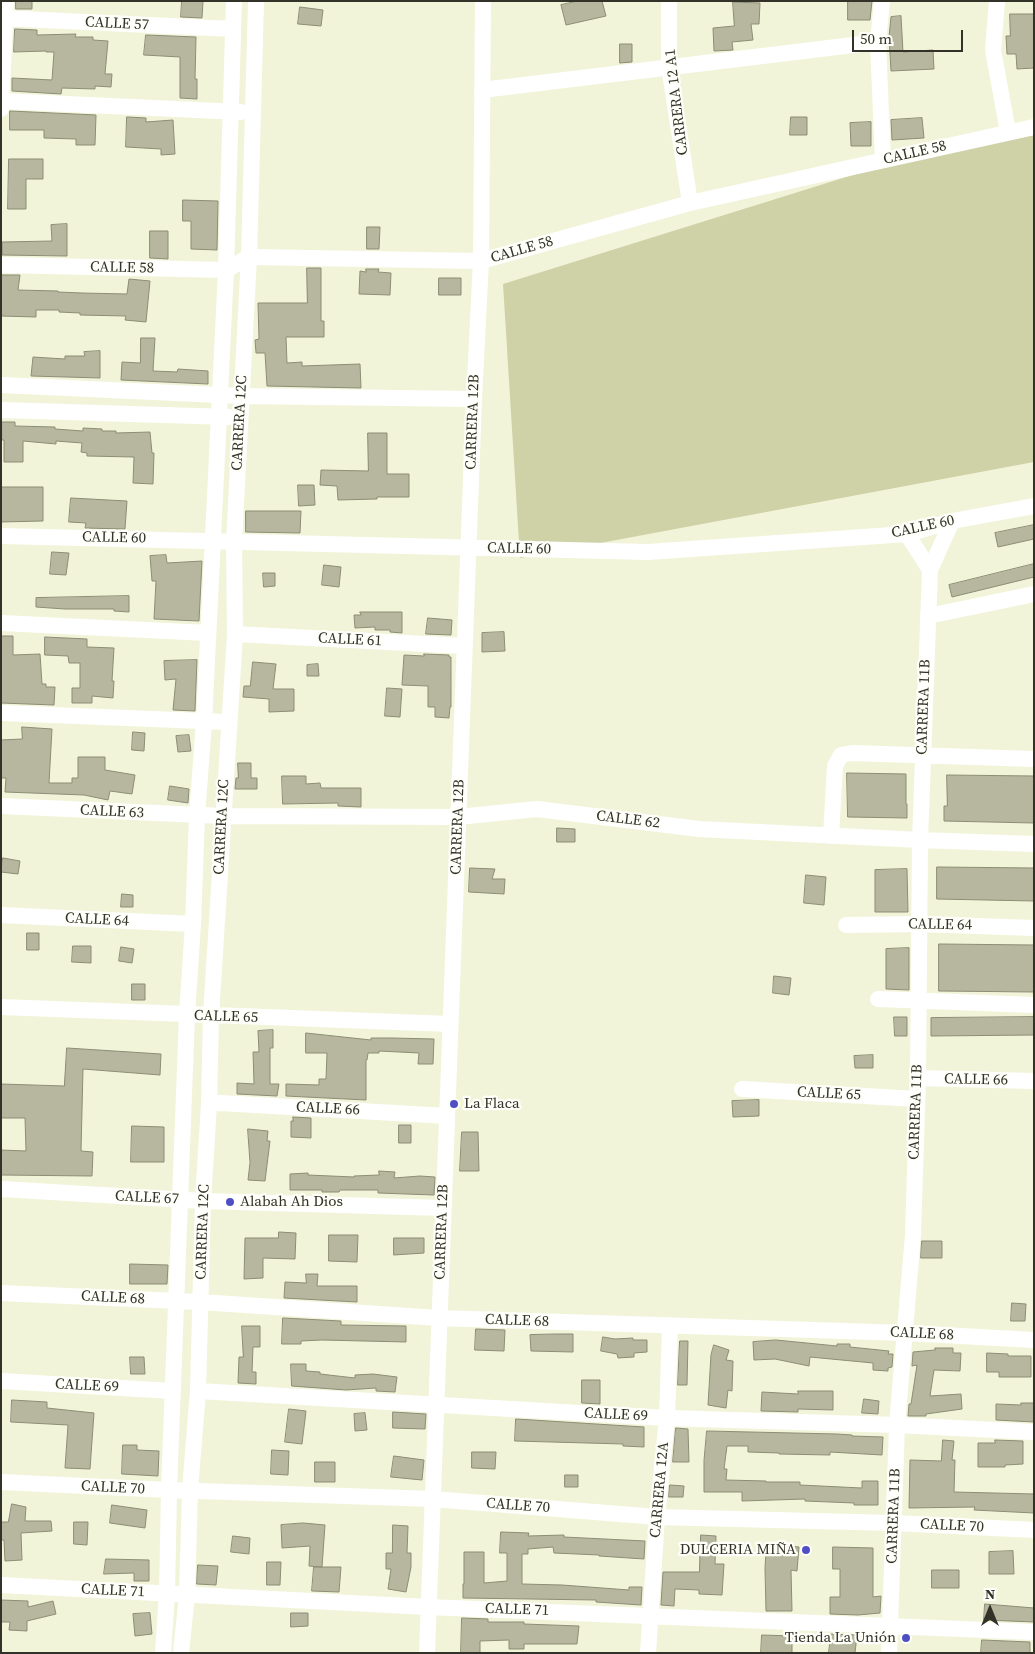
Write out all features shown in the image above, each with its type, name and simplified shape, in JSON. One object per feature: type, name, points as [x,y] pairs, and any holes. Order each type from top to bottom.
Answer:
[{"type":"street","points":[[1,109],[6,1]]},
{"type":"street","name":"CARRERA 12C","points":[[163,1653],[167,1594],[186,1015],[204,722],[226,270],[234,1]]},
{"type":"street","name":"CARRERA 12C","points":[[181,1653],[187,1595],[190,1490],[198,1391],[203,1201],[210,1104],[211,1016],[235,634],[234,541],[249,257],[256,1]]},
{"type":"street","name":"CARRERA 12B","points":[[427,1653],[464,646],[481,262],[483,1]]},
{"type":"street","name":"CARRERA 12 A1","points":[[669,1],[670,66],[690,203]]},
{"type":"street","points":[[882,1],[878,42],[883,160]]},
{"type":"street","points":[[997,1],[994,50],[1008,132]]},
{"type":"street","name":"CALLE 57","points":[[4,19],[233,29]]},
{"type":"street","points":[[482,90],[878,42]]},
{"type":"street","points":[[2,101],[254,112]]},
{"type":"street","name":"CALLE 58","points":[[249,257],[481,262],[690,203],[1034,127]]},
{"type":"street","points":[[226,270],[249,257]]},
{"type":"street","name":"CALLE 58","points":[[1,265],[226,270]]},
{"type":"street","points":[[1,385],[241,396],[474,399]]},
{"type":"street","points":[[1,410],[240,417]]},
{"type":"street","name":"CALLE 60","points":[[1,536],[648,552],[907,534],[952,521],[1034,506]]},
{"type":"street","name":"CARRERA 11B","points":[[889,1653],[898,1425],[913,1235],[918,1078],[922,755],[930,570],[952,521]]},
{"type":"street","points":[[907,534],[930,570]]},
{"type":"street","points":[[928,616],[1034,594]]},
{"type":"street","points":[[1,623],[208,632]]},
{"type":"street","name":"CALLE 61","points":[[235,634],[464,646]]},
{"type":"street","points":[[1,713],[228,722]]},
{"type":"street","points":[[831,836],[835,766],[841,755],[852,753],[1034,758]]},
{"type":"street","name":"CALLE 63","points":[[1,806],[223,816]]},
{"type":"street","name":"CALLE 62","points":[[223,816],[458,816],[537,809],[699,829],[1034,844]]},
{"type":"street","name":"CALLE 64","points":[[1,915],[193,924]]},
{"type":"street","name":"CALLE 64","points":[[846,924],[919,924],[1034,928]]},
{"type":"street","points":[[878,999],[1034,1005]]},
{"type":"street","name":"CALLE 65","points":[[1,1007],[450,1024]]},
{"type":"street","name":"CALLE 66","points":[[918,1078],[1034,1081]]},
{"type":"street","name":"CALLE 65","points":[[742,1088],[917,1099]]},
{"type":"street","name":"CALLE 66","points":[[210,1104],[220,1103],[447,1116]]},
{"type":"street","name":"CALLE 67","points":[[1,1189],[203,1201],[443,1208]]},
{"type":"street","name":"CALLE 68","points":[[1,1292],[200,1302],[439,1318],[906,1333],[1034,1340]]},
{"type":"street","name":"CARRERA 12A","points":[[648,1653],[657,1517],[667,1418],[670,1326]]},
{"type":"street","name":"CALLE 69","points":[[1,1381],[173,1391]]},
{"type":"street","name":"CALLE 69","points":[[198,1391],[667,1418],[898,1425],[1034,1432]]},
{"type":"street","name":"CALLE 70","points":[[1,1482],[433,1499],[657,1517],[893,1523],[1034,1530]]},
{"type":"street","name":"CALLE 71","points":[[1,1585],[428,1607],[1034,1632]]},
{"type":"green space","points":[[1034,135],[1034,462],[520,558],[503,284],[904,159]]},
{"type":"building","points":[[16,1],[32,1],[32,9],[16,9]]},
{"type":"building","points":[[182,1],[203,1],[202,18],[181,17]]},
{"type":"building","points":[[578,1],[602,1],[606,16],[566,25],[561,5]]},
{"type":"building","points":[[848,1],[872,1],[870,20],[848,20]]},
{"type":"building","points":[[733,2],[760,3],[759,24],[751,24],[753,40],[732,42],[733,50],[714,51],[713,28],[734,26]]},
{"type":"building","points":[[300,7],[323,10],[321,26],[298,24]]},
{"type":"building","points":[[1010,14],[1034,14],[1034,68],[1017,69],[1016,54],[1007,54],[1006,36],[1010,36]]},
{"type":"building","points":[[901,16],[903,52],[933,50],[934,69],[891,71],[889,37],[891,17]]},
{"type":"building","points":[[15,29],[37,30],[37,35],[76,34],[75,37],[93,37],[93,40],[108,41],[105,74],[112,74],[111,87],[95,86],[95,89],[62,88],[61,94],[12,91],[12,78],[52,80],[54,52],[14,52]]},
{"type":"building","points":[[146,35],[196,37],[195,79],[197,79],[197,99],[180,98],[180,57],[144,55]]},
{"type":"building","points":[[620,44],[632,44],[632,62],[620,63]]},
{"type":"building","points":[[10,111],[96,115],[95,145],[76,145],[76,139],[44,138],[44,130],[10,130]]},
{"type":"building","points":[[127,117],[146,118],[146,122],[173,120],[175,154],[161,155],[161,149],[126,147]]},
{"type":"building","points":[[791,117],[807,117],[807,135],[790,135]]},
{"type":"building","points":[[922,118],[924,138],[892,140],[891,120]]},
{"type":"building","points":[[871,122],[871,146],[851,146],[850,123]]},
{"type":"building","points":[[9,159],[43,159],[43,179],[26,179],[26,209],[8,209]]},
{"type":"building","points":[[183,200],[218,201],[217,250],[191,249],[191,221],[183,221]]},
{"type":"building","points":[[67,224],[67,256],[2,255],[2,242],[52,241],[51,225]]},
{"type":"building","points":[[367,227],[380,227],[379,249],[367,249]]},
{"type":"building","points":[[150,231],[168,231],[168,259],[150,258]]},
{"type":"building","points":[[307,268],[321,268],[321,321],[324,321],[324,337],[286,337],[287,363],[302,362],[302,366],[360,364],[361,388],[267,386],[265,353],[256,353],[255,340],[259,339],[258,303],[307,303]]},
{"type":"building","points":[[366,269],[379,269],[378,272],[391,273],[390,295],[359,294],[360,271],[366,272]]},
{"type":"building","points":[[1,275],[20,275],[18,290],[82,293],[127,294],[129,279],[150,281],[146,322],[125,320],[126,316],[80,315],[80,313],[59,312],[59,310],[36,310],[36,317],[1,316]]},
{"type":"building","points":[[439,278],[461,278],[461,295],[439,295]]},
{"type":"building","points":[[141,338],[155,338],[153,371],[177,372],[178,369],[208,371],[208,384],[121,380],[122,362],[140,363]]},
{"type":"building","points":[[100,351],[100,378],[31,376],[33,357],[65,359],[65,356],[85,356],[84,352]]},
{"type":"building","points":[[2,422],[15,422],[15,426],[55,427],[55,429],[83,431],[83,428],[116,431],[116,433],[150,432],[152,453],[154,453],[153,484],[133,483],[134,457],[87,456],[87,453],[81,452],[82,443],[56,441],[56,444],[23,441],[23,462],[4,462]]},
{"type":"building","points":[[368,433],[387,433],[387,474],[409,474],[409,497],[338,500],[337,486],[320,485],[321,470],[368,471]]},
{"type":"building","points":[[298,485],[314,485],[315,505],[299,506]]},
{"type":"building","points":[[1,487],[43,487],[43,521],[1,522]]},
{"type":"building","points":[[71,498],[127,501],[125,529],[85,528],[86,523],[69,522]]},
{"type":"building","points":[[246,511],[301,511],[300,533],[246,532]]},
{"type":"building","points":[[1034,525],[1034,539],[998,547],[995,533]]},
{"type":"building","points":[[52,552],[69,553],[66,575],[50,574]]},
{"type":"building","points":[[166,555],[167,563],[202,561],[199,621],[154,619],[156,581],[152,581],[150,556]]},
{"type":"building","points":[[1034,564],[1034,577],[952,597],[949,585]]},
{"type":"building","points":[[324,565],[341,567],[339,587],[322,585]]},
{"type":"building","points":[[263,573],[275,573],[275,586],[264,587]]},
{"type":"building","points":[[129,596],[129,612],[114,611],[114,609],[36,607],[36,598]]},
{"type":"building","points":[[360,612],[402,612],[402,633],[390,632],[390,630],[375,630],[375,627],[355,628],[354,615],[361,615]]},
{"type":"building","points":[[428,618],[452,620],[451,635],[426,634]]},
{"type":"building","points":[[504,632],[505,651],[482,652],[482,633]]},
{"type":"building","points":[[1,636],[13,636],[13,655],[40,654],[42,684],[46,684],[46,687],[55,687],[54,705],[1,703]]},
{"type":"building","points":[[45,637],[87,639],[87,647],[114,648],[113,698],[92,696],[92,703],[72,703],[72,688],[80,688],[80,663],[69,663],[68,656],[45,655]]},
{"type":"building","points":[[424,654],[449,655],[451,657],[451,707],[449,718],[435,717],[435,707],[428,707],[428,686],[402,685],[404,655],[424,656]]},
{"type":"building","points":[[197,660],[195,711],[173,710],[176,679],[165,680],[164,661]]},
{"type":"building","points":[[253,662],[276,664],[273,689],[294,689],[294,711],[269,712],[269,699],[243,697],[244,686],[250,686]]},
{"type":"building","points":[[318,664],[319,676],[307,676],[307,665]]},
{"type":"building","points":[[387,688],[402,689],[400,717],[385,716]]},
{"type":"building","points":[[22,727],[52,729],[49,783],[72,783],[72,778],[78,778],[78,757],[105,757],[105,770],[135,775],[132,794],[110,791],[108,800],[84,795],[5,792],[6,778],[1,778],[1,740],[22,739]]},
{"type":"building","points":[[133,732],[145,733],[144,751],[132,750]]},
{"type":"building","points":[[189,735],[191,751],[178,752],[176,736]]},
{"type":"building","points":[[238,763],[251,763],[251,778],[257,778],[257,789],[235,789],[236,778],[238,778]]},
{"type":"building","points":[[847,773],[906,774],[907,818],[848,817]]},
{"type":"building","points":[[947,775],[1034,776],[1034,823],[944,821],[944,806],[947,806]]},
{"type":"building","points":[[282,776],[306,776],[306,784],[320,783],[321,788],[361,788],[361,807],[338,806],[338,803],[283,804]]},
{"type":"building","points":[[170,786],[189,789],[188,803],[168,800]]},
{"type":"building","points":[[557,828],[575,829],[575,842],[557,842]]},
{"type":"building","points":[[3,858],[20,861],[18,874],[1,872]]},
{"type":"building","points":[[937,867],[1034,868],[1034,901],[937,899]]},
{"type":"building","points":[[470,868],[495,869],[492,879],[505,879],[504,894],[469,892]]},
{"type":"building","points":[[907,869],[908,912],[875,912],[875,870]]},
{"type":"building","points":[[806,875],[826,877],[824,905],[804,903]]},
{"type":"building","points":[[122,894],[133,895],[133,907],[121,907]]},
{"type":"building","points":[[27,933],[39,933],[39,950],[27,950]]},
{"type":"building","points":[[939,944],[1034,945],[1034,992],[939,991]]},
{"type":"building","points":[[73,946],[91,946],[91,963],[72,962]]},
{"type":"building","points":[[121,947],[134,949],[132,963],[119,961]]},
{"type":"building","points":[[909,948],[909,990],[886,989],[886,949]]},
{"type":"building","points":[[774,976],[791,978],[789,995],[773,993]]},
{"type":"building","points":[[132,984],[145,984],[145,1000],[132,1000]]},
{"type":"building","points":[[894,1017],[907,1017],[907,1036],[895,1036]]},
{"type":"building","points":[[1034,1017],[1034,1035],[931,1036],[931,1018]]},
{"type":"building","points":[[273,1030],[273,1048],[270,1048],[270,1084],[279,1084],[277,1096],[237,1094],[237,1083],[254,1084],[253,1052],[259,1052],[258,1031]]},
{"type":"building","points":[[306,1033],[371,1040],[371,1038],[434,1039],[433,1064],[418,1064],[419,1053],[379,1051],[379,1053],[368,1053],[366,1060],[366,1100],[286,1096],[286,1084],[319,1085],[319,1079],[326,1079],[327,1053],[306,1053]]},
{"type":"building","points":[[67,1048],[161,1054],[160,1075],[83,1069],[81,1151],[93,1152],[92,1176],[1,1175],[1,1150],[26,1151],[25,1118],[1,1118],[1,1084],[64,1086]]},
{"type":"building","points":[[873,1055],[873,1068],[855,1068],[854,1056]]},
{"type":"building","points":[[759,1100],[759,1116],[733,1117],[732,1101]]},
{"type":"building","points":[[293,1117],[311,1118],[311,1138],[291,1137],[291,1121],[293,1121]]},
{"type":"building","points":[[399,1125],[411,1125],[411,1143],[399,1143]]},
{"type":"building","points":[[132,1126],[164,1127],[164,1162],[131,1162]]},
{"type":"building","points":[[248,1129],[268,1131],[267,1141],[270,1141],[265,1181],[248,1180],[250,1163]]},
{"type":"building","points":[[462,1132],[478,1132],[479,1171],[460,1171]]},
{"type":"building","points":[[379,1171],[395,1172],[394,1178],[435,1177],[434,1195],[378,1193],[378,1190],[322,1192],[322,1190],[290,1190],[290,1174],[308,1173],[308,1175],[354,1177],[379,1175]]},
{"type":"building","points":[[279,1232],[296,1233],[295,1259],[263,1258],[263,1278],[244,1279],[245,1238],[278,1238]]},
{"type":"building","points":[[329,1235],[358,1235],[357,1262],[329,1261]]},
{"type":"building","points":[[394,1238],[424,1238],[424,1253],[394,1255]]},
{"type":"building","points":[[922,1241],[942,1241],[942,1258],[921,1258]]},
{"type":"building","points":[[130,1264],[168,1265],[167,1284],[130,1284]]},
{"type":"building","points":[[306,1274],[318,1274],[317,1286],[357,1286],[357,1302],[284,1298],[285,1282],[306,1283]]},
{"type":"building","points":[[1012,1303],[1026,1304],[1025,1321],[1011,1321]]},
{"type":"building","points":[[283,1318],[341,1321],[341,1325],[406,1326],[406,1342],[322,1340],[301,1341],[301,1344],[282,1344]]},
{"type":"building","points":[[242,1326],[260,1326],[260,1347],[253,1347],[252,1372],[256,1372],[256,1384],[238,1383],[239,1357],[243,1357]]},
{"type":"building","points":[[476,1329],[505,1330],[504,1351],[475,1350]]},
{"type":"building","points":[[573,1334],[573,1352],[531,1351],[530,1335]]},
{"type":"building","points":[[603,1337],[647,1340],[647,1352],[634,1353],[634,1357],[618,1358],[617,1354],[601,1351]]},
{"type":"building","points":[[776,1340],[837,1346],[837,1344],[850,1344],[850,1347],[889,1351],[888,1354],[893,1354],[892,1367],[888,1368],[888,1371],[873,1370],[873,1363],[810,1357],[809,1366],[775,1359],[754,1360],[753,1342]]},
{"type":"building","points":[[680,1341],[688,1341],[687,1385],[678,1385]]},
{"type":"building","points":[[714,1345],[729,1350],[726,1360],[733,1361],[732,1391],[728,1390],[726,1408],[708,1405],[711,1355]]},
{"type":"building","points":[[935,1348],[953,1348],[953,1353],[961,1353],[960,1371],[934,1370],[930,1396],[961,1394],[962,1409],[926,1414],[926,1416],[908,1416],[917,1365],[912,1366],[913,1352],[935,1350]]},
{"type":"building","points":[[987,1353],[1008,1354],[1008,1356],[1031,1356],[1031,1377],[999,1377],[999,1372],[987,1372]]},
{"type":"building","points":[[130,1357],[144,1357],[145,1374],[131,1374]]},
{"type":"building","points":[[291,1364],[306,1364],[306,1371],[320,1372],[320,1374],[355,1378],[355,1375],[373,1374],[397,1377],[395,1392],[376,1391],[376,1388],[346,1390],[292,1386]]},
{"type":"building","points":[[582,1380],[600,1380],[600,1404],[582,1403]]},
{"type":"building","points":[[798,1391],[833,1391],[833,1410],[798,1409],[798,1412],[761,1411],[762,1392],[798,1394]]},
{"type":"building","points":[[864,1399],[879,1401],[878,1414],[862,1413]]},
{"type":"building","points":[[12,1400],[47,1402],[47,1408],[94,1413],[90,1469],[65,1468],[68,1425],[11,1422]]},
{"type":"building","points":[[1021,1403],[1034,1403],[1034,1422],[996,1420],[996,1404],[1021,1405]]},
{"type":"building","points":[[289,1409],[306,1411],[302,1444],[285,1442]]},
{"type":"building","points":[[393,1412],[426,1414],[425,1429],[393,1428]]},
{"type":"building","points":[[365,1413],[367,1430],[355,1431],[354,1414]]},
{"type":"building","points":[[516,1419],[644,1427],[644,1447],[623,1446],[623,1444],[515,1441]]},
{"type":"building","points":[[676,1428],[688,1429],[689,1462],[673,1462]]},
{"type":"building","points":[[707,1431],[883,1437],[882,1455],[830,1452],[830,1455],[779,1454],[748,1452],[748,1446],[727,1446],[724,1469],[727,1469],[726,1480],[800,1482],[800,1485],[862,1488],[862,1481],[878,1481],[878,1505],[805,1501],[805,1499],[742,1501],[742,1492],[704,1492],[704,1461]]},
{"type":"building","points":[[943,1440],[954,1441],[952,1460],[955,1460],[954,1492],[1034,1494],[1034,1513],[974,1510],[975,1507],[909,1508],[910,1460],[941,1461]]},
{"type":"building","points":[[995,1440],[1023,1441],[1023,1464],[1005,1465],[1005,1467],[978,1467],[978,1443],[995,1443]]},
{"type":"building","points":[[123,1445],[137,1445],[137,1450],[159,1451],[158,1476],[122,1474]]},
{"type":"building","points":[[272,1450],[289,1451],[288,1475],[271,1474]]},
{"type":"building","points":[[472,1452],[496,1452],[495,1469],[472,1468]]},
{"type":"building","points":[[394,1456],[424,1460],[422,1480],[391,1477]]},
{"type":"building","points":[[315,1462],[335,1462],[335,1482],[315,1482]]},
{"type":"building","points":[[565,1475],[578,1475],[578,1487],[565,1487]]},
{"type":"building","points":[[670,1485],[684,1486],[683,1497],[669,1497]]},
{"type":"building","points":[[12,1504],[26,1507],[25,1521],[51,1521],[52,1531],[21,1533],[22,1560],[5,1561],[4,1540],[1,1540],[1,1522],[8,1522]]},
{"type":"building","points":[[112,1505],[147,1510],[145,1528],[110,1523]]},
{"type":"building","points":[[74,1522],[88,1522],[87,1545],[74,1544]]},
{"type":"building","points":[[303,1523],[325,1525],[322,1567],[309,1566],[310,1546],[282,1548],[281,1525]]},
{"type":"building","points":[[393,1525],[408,1526],[407,1553],[411,1553],[411,1567],[406,1592],[388,1589],[391,1569],[386,1569],[386,1553],[392,1553]]},
{"type":"building","points":[[501,1532],[529,1533],[528,1536],[564,1535],[564,1537],[645,1541],[644,1559],[554,1553],[553,1547],[528,1549],[528,1554],[522,1554],[522,1584],[629,1590],[629,1587],[642,1587],[641,1605],[596,1602],[596,1600],[463,1598],[464,1552],[484,1552],[484,1583],[507,1581],[507,1553],[500,1553]]},
{"type":"building","points":[[701,1535],[716,1536],[715,1564],[724,1564],[722,1595],[699,1594],[699,1590],[675,1589],[674,1606],[661,1605],[663,1572],[699,1572]]},
{"type":"building","points":[[233,1536],[250,1538],[249,1554],[231,1552]]},
{"type":"building","points":[[767,1544],[799,1547],[797,1571],[791,1570],[792,1611],[766,1611],[765,1568]]},
{"type":"building","points":[[833,1547],[873,1548],[873,1597],[881,1596],[880,1613],[858,1615],[830,1614],[830,1597],[840,1597],[840,1569],[833,1569]]},
{"type":"building","points":[[1013,1551],[1014,1574],[989,1574],[989,1552]]},
{"type":"building","points":[[106,1559],[149,1560],[149,1581],[134,1581],[134,1573],[104,1574]]},
{"type":"building","points":[[267,1562],[281,1562],[280,1585],[267,1585]]},
{"type":"building","points":[[198,1565],[218,1566],[216,1585],[197,1584]]},
{"type":"building","points":[[314,1567],[341,1567],[339,1592],[312,1591]]},
{"type":"building","points":[[932,1570],[959,1570],[959,1588],[932,1588]]},
{"type":"building","points":[[1,1600],[28,1601],[28,1607],[53,1601],[56,1614],[27,1621],[27,1631],[9,1630],[10,1622],[1,1622]]},
{"type":"building","points":[[985,1604],[1034,1608],[1034,1622],[984,1620]]},
{"type":"building","points":[[150,1613],[152,1634],[135,1636],[133,1614]]},
{"type":"building","points":[[291,1613],[308,1613],[308,1626],[291,1627]]},
{"type":"building","points":[[462,1618],[488,1619],[488,1622],[524,1622],[524,1624],[579,1626],[577,1644],[524,1644],[524,1649],[509,1649],[509,1640],[480,1641],[480,1653],[461,1653]]},
{"type":"building","points":[[831,1634],[857,1635],[855,1653],[829,1653]]},
{"type":"building","points":[[762,1635],[792,1636],[792,1653],[761,1653]]},
{"type":"building","points":[[982,1640],[1030,1642],[1030,1653],[981,1653]]},
{"type":"place","name":"La Flaca","points":[[454,1104]]},
{"type":"place","name":"Alabah Ah Dios","points":[[230,1202]]},
{"type":"place","name":"DULCERIA MIÑA","points":[[806,1550]]},
{"type":"place","name":"Tienda La Unión","points":[[906,1638]]}]
